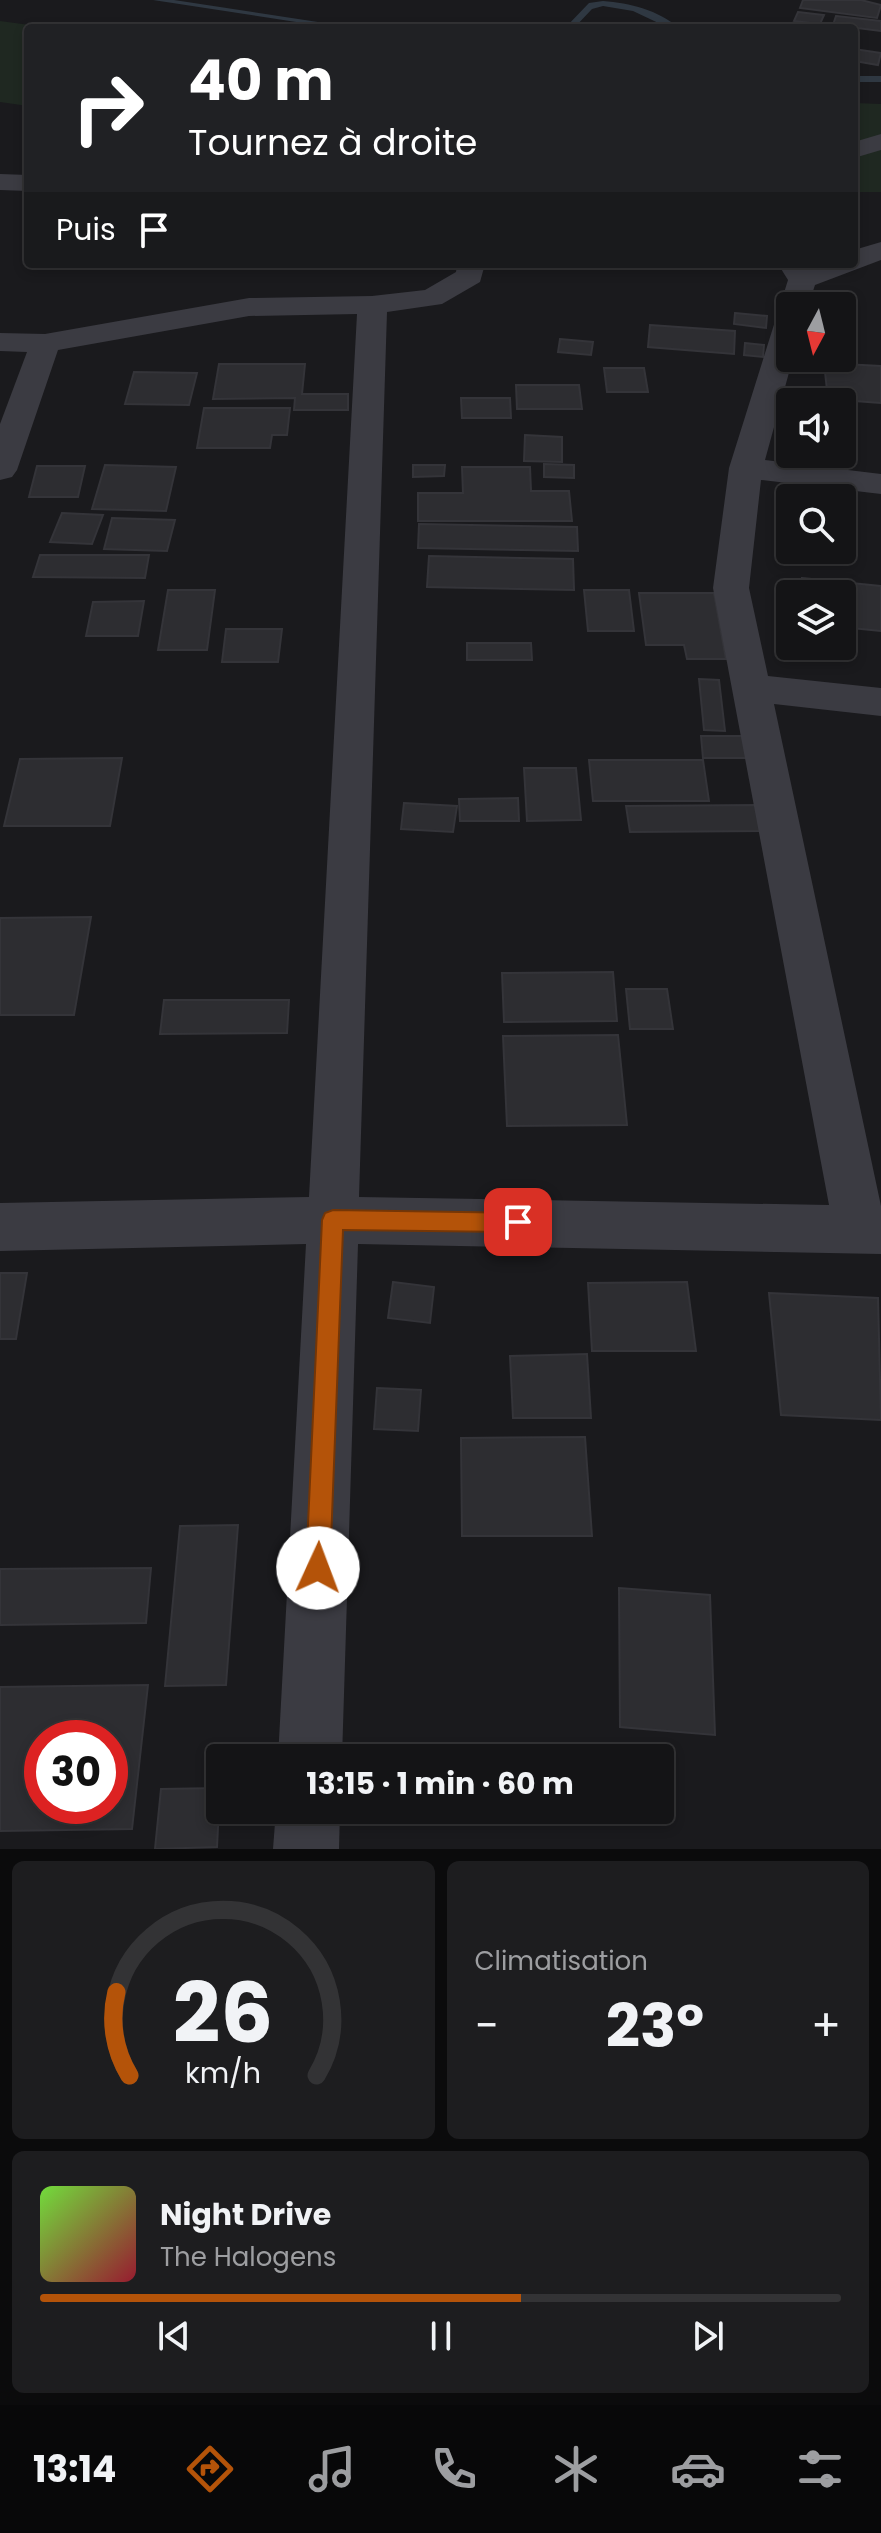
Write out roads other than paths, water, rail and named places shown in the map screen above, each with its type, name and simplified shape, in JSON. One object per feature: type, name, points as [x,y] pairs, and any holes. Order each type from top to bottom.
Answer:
[{"type":"street","points":[[858,149],[881,142]]},
{"type":"street","points":[[0,182],[24,183]]},
{"type":"street","points":[[858,259],[881,250]]},
{"type":"street","points":[[0,342],[45,343],[249,307],[372,305],[432,298],[470,276],[471,268]]},
{"type":"street","points":[[796,283],[834,268]]},
{"type":"street","points":[[311,1744],[372,305]]},
{"type":"street","points":[[0,470],[45,343]]},
{"type":"street","points":[[0,1227],[333,1220],[870,1229],[731,588],[746,468],[776,362]]},
{"type":"street","points":[[746,468],[881,484]]},
{"type":"street","points":[[751,688],[881,702]]},
{"type":"street","points":[[306,1849],[307,1824]]},
{"type":"waterway","points":[[157,0],[325,24]]},
{"type":"waterway","points":[[573,24],[592,5],[603,4],[636,9],[668,24]]},
{"type":"waterway","points":[[858,79],[881,79]]}]
